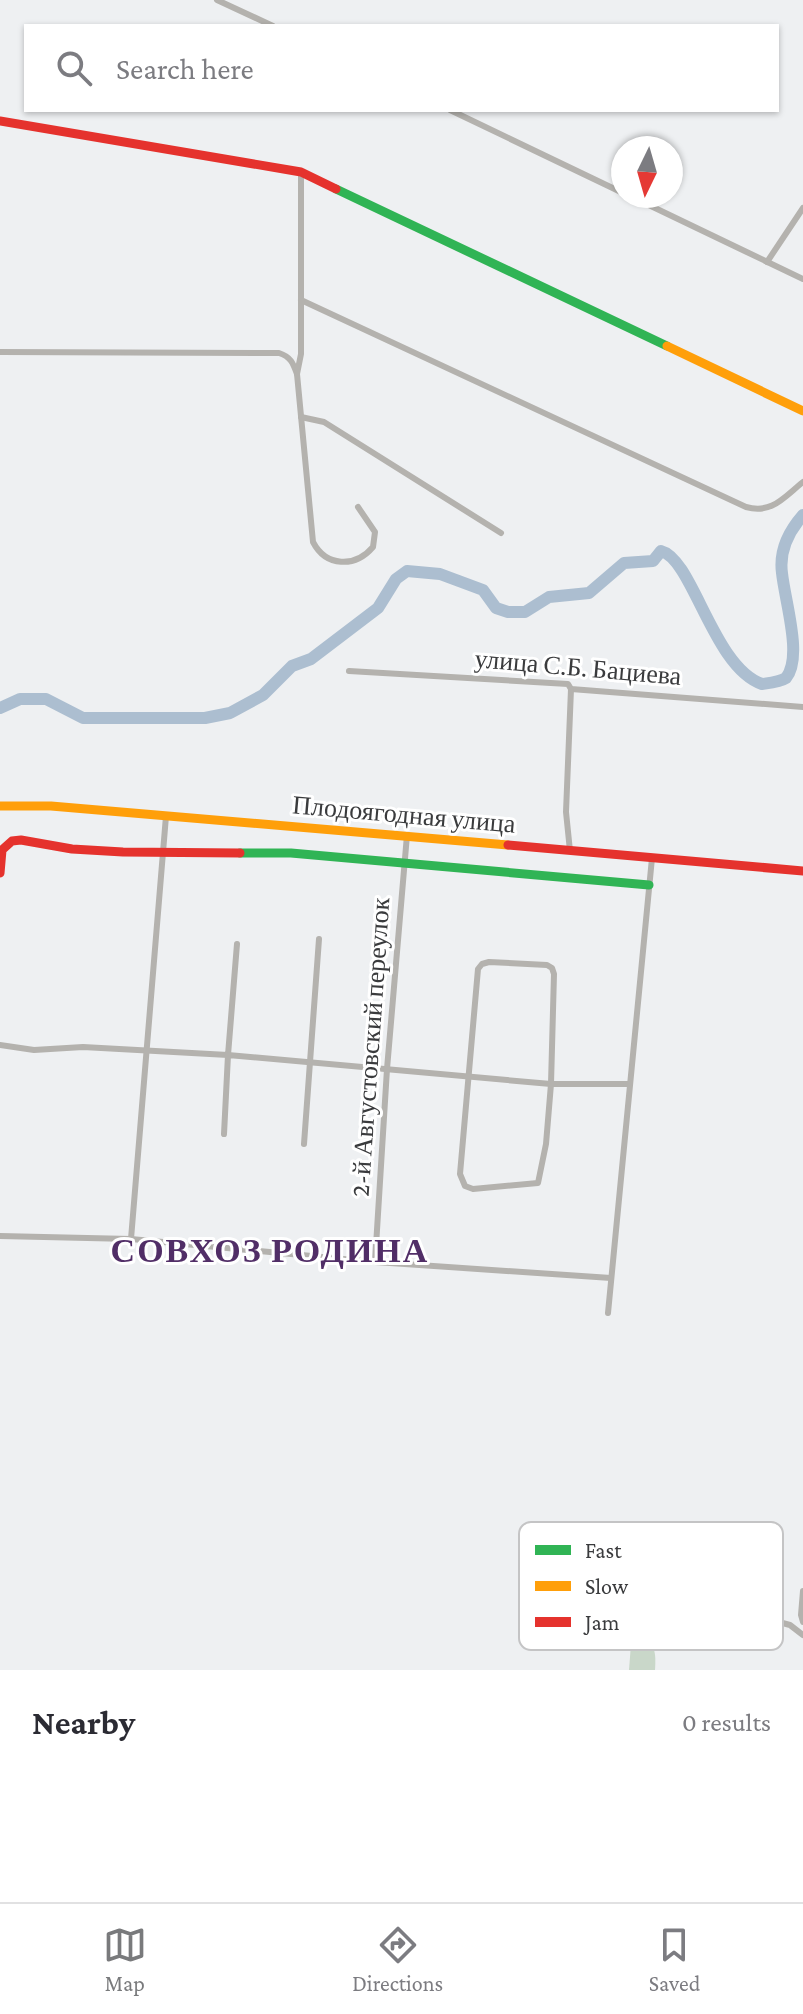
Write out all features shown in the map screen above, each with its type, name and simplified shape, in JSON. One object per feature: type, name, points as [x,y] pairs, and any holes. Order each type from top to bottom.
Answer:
[{"type":"street","points":[[217,0],[269,24]]},
{"type":"street","points":[[454,112],[611,187]]},
{"type":"street","points":[[0,121],[301,172],[803,411]]},
{"type":"street","points":[[297,374],[301,354],[301,172]]},
{"type":"street","points":[[655,208],[803,279]]},
{"type":"street","points":[[767,262],[803,208]]},
{"type":"street","points":[[301,300],[746,507],[763,511],[803,482]]},
{"type":"street","points":[[0,352],[279,353],[293,361],[297,374],[313,542],[322,556],[340,563],[353,561],[373,547],[375,532],[358,507]]},
{"type":"street","points":[[301,417],[324,422],[501,533]]},
{"type":"street","name":"улица С.Б. Бациева","points":[[349,671],[568,684],[571,689],[803,707]]},
{"type":"street","points":[[570,851],[566,812],[571,689]]},
{"type":"street","name":"Плодоягодная улица","points":[[0,806],[51,806],[803,871]]},
{"type":"street","points":[[131,1239],[166,816]]},
{"type":"street","name":"2-й Августовский переулок","points":[[375,1262],[387,1069],[407,835]]},
{"type":"street","points":[[0,873],[2,850],[12,841],[21,840],[72,849],[291,853],[649,885]]},
{"type":"street","points":[[608,1313],[652,858]]},
{"type":"street","points":[[304,1144],[319,939]]},
{"type":"street","points":[[224,1134],[237,944]]},
{"type":"street","points":[[482,964],[547,965],[552,968],[551,1084],[546,1144],[538,1183],[473,1189],[465,1186],[460,1174],[478,969],[482,964]]},
{"type":"street","points":[[0,1045],[34,1050],[70,1047],[228,1055],[551,1084],[629,1084]]},
{"type":"street","points":[[0,1236],[131,1239],[375,1262],[611,1278]]},
{"type":"street","points":[[802,1621],[803,1591]]},
{"type":"street","points":[[783,1623],[803,1635]]},
{"type":"green space","points":[[631,1650],[654,1650],[655,1670],[629,1670]]},
{"type":"waterway","points":[[0,708],[20,699],[46,699],[83,718],[205,718],[230,713],[263,695],[292,666],[311,659],[378,608],[396,579],[407,571],[440,574],[483,590],[496,608],[525,612],[549,597],[589,593],[624,563],[653,561],[661,551],[673,558],[717,637],[745,674],[762,684],[778,681],[786,678],[793,657],[782,557],[789,535],[803,515]]},
{"type":"traffic: fast","points":[[336,189],[667,346]]},
{"type":"traffic: fast","points":[[240,853],[291,853],[649,885]]},
{"type":"traffic: slow","points":[[667,346],[803,411]]},
{"type":"traffic: slow","points":[[0,806],[51,806],[508,845]]},
{"type":"traffic: jam","points":[[0,121],[301,172],[336,189]]},
{"type":"traffic: jam","points":[[0,873],[2,850],[12,841],[21,840],[72,849],[240,853]]},
{"type":"traffic: jam","points":[[508,845],[803,871]]},
{"type":"district","name":"СОВХОЗ РОДИНА","points":[[270,1250]]}]
